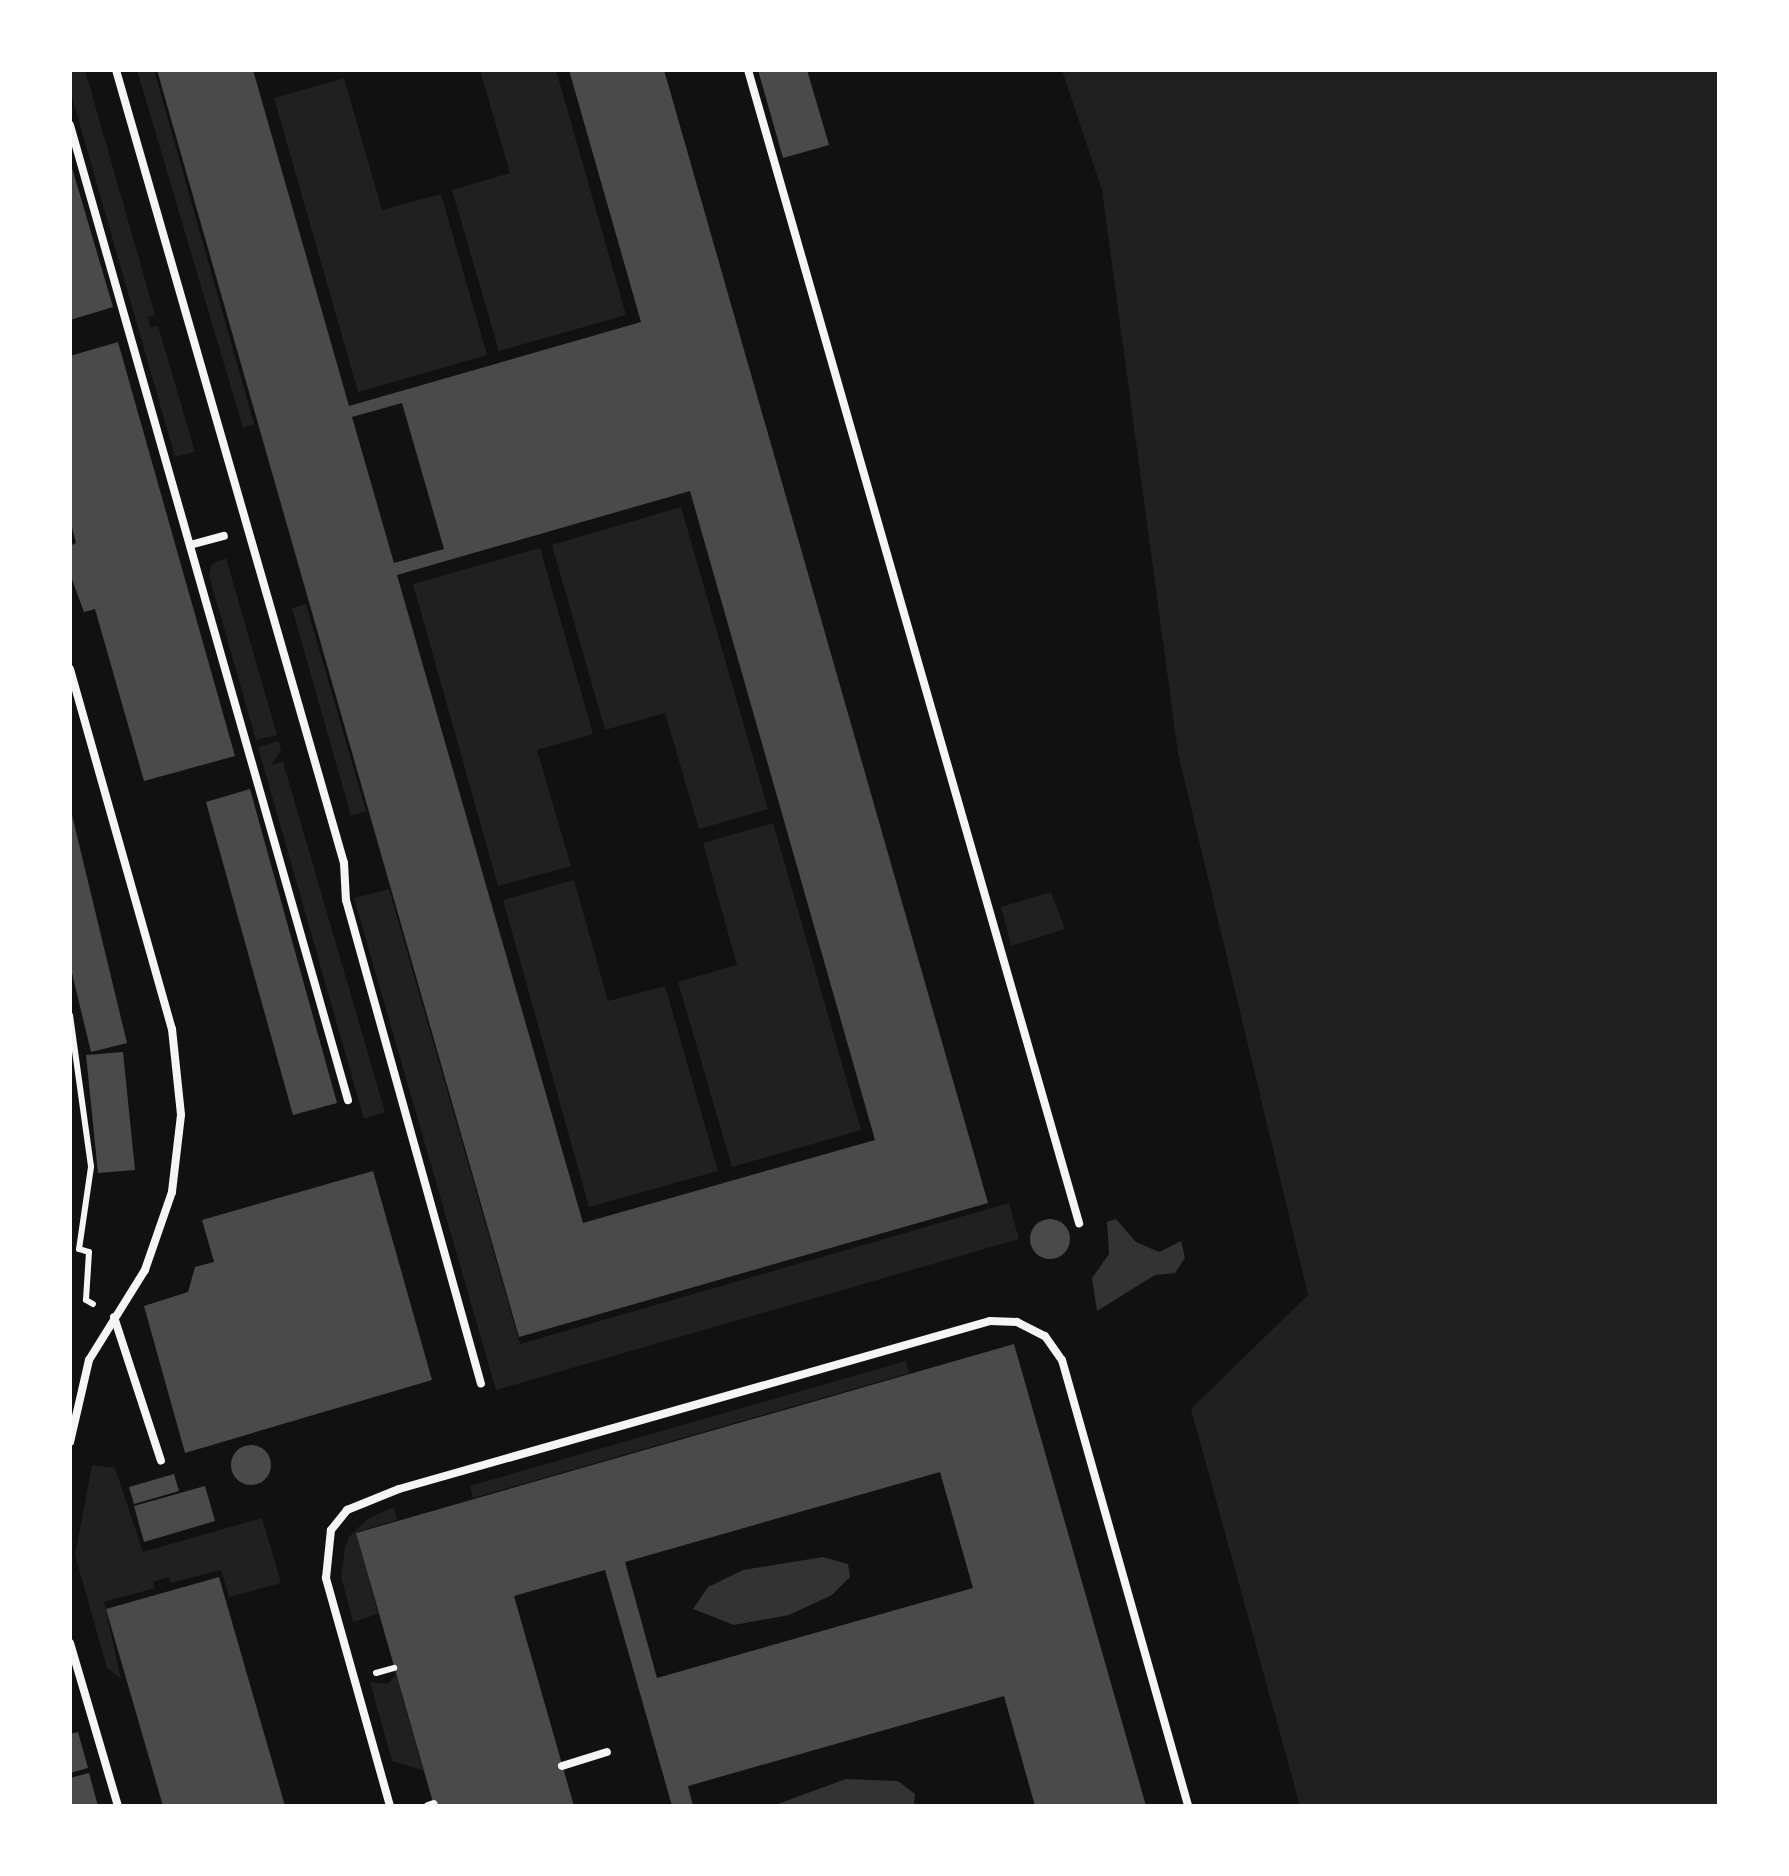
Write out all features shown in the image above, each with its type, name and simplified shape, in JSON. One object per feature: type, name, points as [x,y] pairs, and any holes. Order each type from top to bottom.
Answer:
[{"type":"lane","points":[[116,70],[339,844],[346,900],[481,1384]]},
{"type":"lane","points":[[748,70],[1079,1223]]},
{"type":"lane","points":[[70,125],[348,1100]]},
{"type":"lane","points":[[190,545],[224,536]]},
{"type":"lane","points":[[70,669],[172,1029],[181,1116],[172,1192],[145,1270],[89,1360],[70,1442]]},
{"type":"lane","points":[[114,1317],[161,1461]]},
{"type":"lane","points":[[390,1806],[326,1578],[331,1530],[347,1510],[374,1496],[990,1321],[1018,1322],[1045,1336],[1062,1360],[1188,1806]]},
{"type":"lane","points":[[70,1642],[118,1806]]},
{"type":"lane","points":[[562,1766],[607,1752]]},
{"type":"path","points":[[70,1015],[92,1167],[79,1249],[88,1252],[86,1300],[114,1317]]},
{"type":"shaded area","points":[[70,70],[85,70],[155,315],[148,317],[150,327],[158,326],[195,452],[175,457],[70,90]]},
{"type":"shaded area","points":[[137,70],[154,70],[254,424],[243,428]]},
{"type":"shaded area","points":[[480,70],[556,70],[626,315],[499,351],[452,190],[510,173]]},
{"type":"shaded area","points":[[1062,70],[1719,70],[1719,1806],[1300,1806],[1191,1409],[1308,1295],[1178,753],[1102,190]]},
{"type":"shaded area","points":[[344,78],[382,210],[441,194],[487,355],[358,392],[274,98]]},
{"type":"shaded area","points":[[681,507],[768,809],[699,829],[665,713],[605,730],[552,545]]},
{"type":"shaded area","points":[[540,548],[593,734],[537,750],[571,866],[498,886],[413,584]]},
{"type":"shaded area","points":[[226,558],[277,735],[256,740],[209,575],[212,564]]},
{"type":"shaded area","points":[[306,604],[366,811],[351,816],[292,608]]},
{"type":"shaded area","points":[[279,741],[281,751],[271,765],[283,762],[385,1112],[364,1119],[258,747]]},
{"type":"shaded area","points":[[773,823],[861,1130],[732,1167],[678,982],[737,965],[703,843]]},
{"type":"shaded area","points":[[574,880],[608,1001],[665,986],[718,1171],[589,1207],[503,900]]},
{"type":"shaded area","points":[[389,889],[520,1344],[1009,1203],[1019,1239],[496,1390],[354,898]]},
{"type":"shaded area","points":[[1051,892],[1065,929],[1011,946],[1001,907]]},
{"type":"shaded area","points":[[1116,1219],[1136,1242],[1159,1252],[1181,1241],[1185,1258],[1175,1273],[1155,1275],[1097,1311],[1092,1278],[1109,1254],[1107,1222]]},
{"type":"shaded area","points":[[906,1361],[909,1373],[473,1498],[470,1486]]},
{"type":"shaded area","points":[[92,1465],[115,1468],[143,1552],[262,1518],[281,1583],[229,1597],[221,1570],[171,1583],[168,1577],[153,1582],[155,1588],[104,1602],[121,1679],[107,1668],[75,1555]]},
{"type":"shaded area","points":[[394,1507],[397,1520],[356,1532],[378,1614],[353,1622],[341,1576],[345,1548],[349,1537],[367,1519]]},
{"type":"shaded area","points":[[823,1557],[848,1564],[850,1577],[832,1595],[789,1615],[734,1625],[693,1609],[708,1587],[743,1570]]},
{"type":"shaded area","points":[[396,1675],[423,1770],[392,1761],[370,1682],[387,1684]]},
{"type":"shaded area","points":[[846,1779],[898,1781],[915,1794],[914,1804],[772,1806]]},
{"type":"building","points":[[157,70],[253,70],[349,406],[641,322],[569,70],[664,70],[988,1203],[519,1337]],"holes":[[[402,403],[444,549],[394,563],[352,417]],[[690,491],[875,1140],[583,1223],[397,575]]]},
{"type":"building","points":[[758,70],[807,70],[829,145],[783,158]]},
{"type":"building","points":[[70,161],[113,307],[70,320]]},
{"type":"building","points":[[118,342],[235,756],[144,781],[95,609],[84,612],[70,574],[70,546],[76,543],[70,520],[70,356]]},
{"type":"building","points":[[250,789],[337,1103],[293,1115],[206,802]]},
{"type":"building","points":[[71,811],[127,1043],[91,1052],[70,965]]},
{"type":"building","points":[[123,1052],[135,1170],[98,1173],[86,1055]]},
{"type":"building","points":[[373,1171],[432,1380],[185,1453],[144,1306],[188,1292],[195,1267],[214,1262],[202,1220]]},
{"type":"building","points":[[1050,1219],[1064,1225],[1070,1239],[1064,1253],[1050,1259],[1036,1253],[1030,1239],[1036,1225]]},
{"type":"building","points":[[1014,1344],[1146,1806],[1035,1806],[1004,1696],[688,1786],[693,1806],[672,1806],[605,1570],[514,1596],[574,1806],[434,1806],[356,1533]],"holes":[[[940,1472],[973,1588],[657,1678],[625,1562]]]},
{"type":"building","points":[[251,1445],[265,1451],[271,1465],[265,1479],[251,1485],[237,1479],[231,1465],[237,1451]]},
{"type":"building","points":[[174,1474],[179,1491],[134,1504],[129,1487]]},
{"type":"building","points":[[205,1486],[215,1521],[144,1542],[134,1506]]},
{"type":"building","points":[[219,1577],[285,1806],[163,1806],[106,1609]]},
{"type":"building","points":[[78,1732],[88,1768],[70,1773],[70,1734]]},
{"type":"building","points":[[89,1773],[98,1806],[70,1806],[70,1778]]}]
